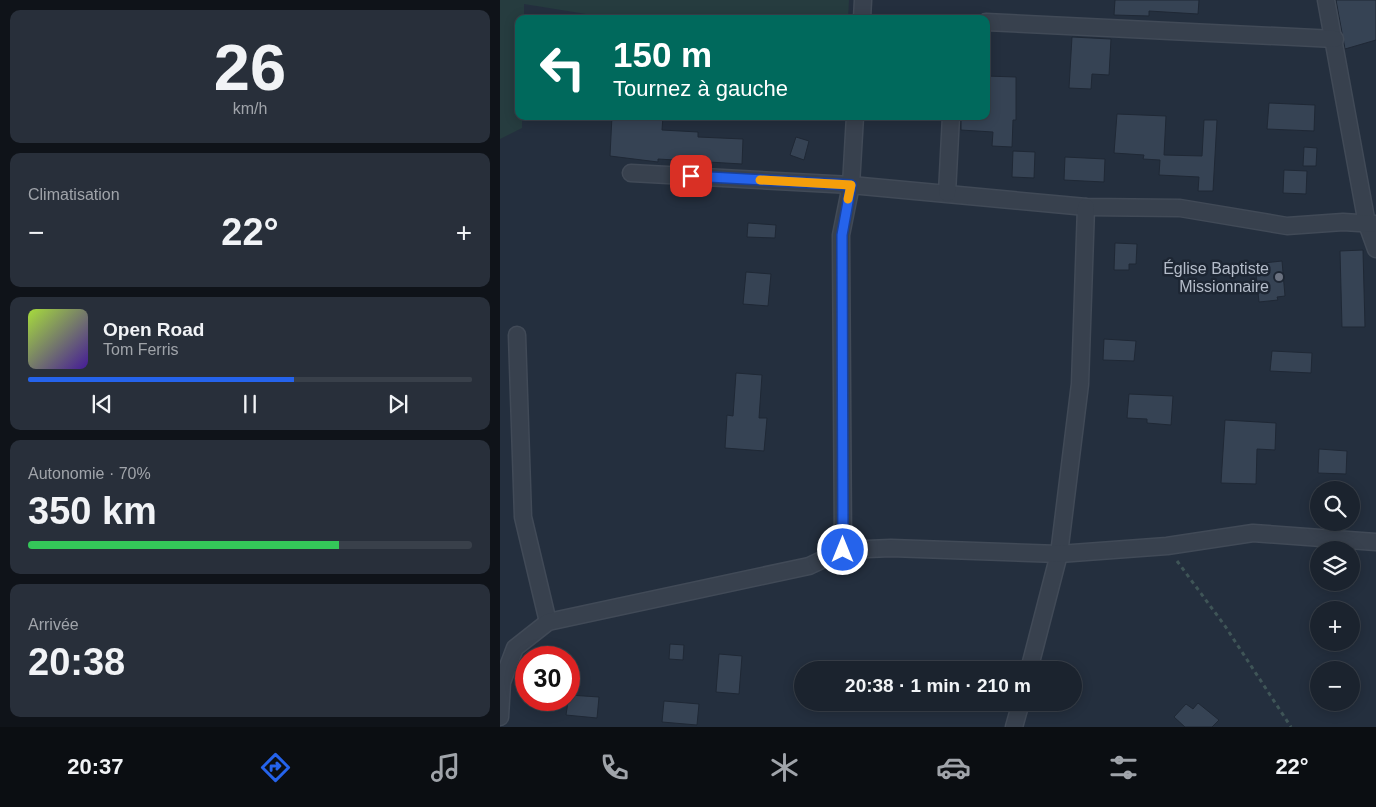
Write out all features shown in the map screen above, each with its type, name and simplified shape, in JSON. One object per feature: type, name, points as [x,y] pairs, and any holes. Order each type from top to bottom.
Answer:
[{"type":"street","points":[[862,15],[863,0]]},
{"type":"street","points":[[1326,0],[1376,249]]},
{"type":"street","points":[[990,22],[1334,39]]},
{"type":"street","points":[[843,550],[842,235],[851,185],[855,120]]},
{"type":"street","points":[[947,193],[951,120]]},
{"type":"street","points":[[631,173],[851,185],[1086,206],[1180,208],[1287,226],[1342,222],[1372,224]]},
{"type":"street","points":[[1031,661],[1059,554],[1080,384],[1086,206]]},
{"type":"street","points":[[517,335],[523,517],[548,622]]},
{"type":"street","points":[[500,718],[502,682],[508,647],[548,622],[809,566],[843,550],[891,548],[1059,554],[1167,546],[1253,533],[1376,542]]},
{"type":"street","points":[[1014,727],[1018,711]]},
{"type":"path","points":[[1167,546],[1224,626],[1291,727]]},
{"type":"green space","points":[[500,0],[849,0],[848,15],[592,15],[524,4],[524,15],[515,15],[515,120],[522,120],[522,128],[500,139]]},
{"type":"building","points":[[1115,0],[1199,0],[1198,14],[1149,11],[1149,16],[1114,15]]},
{"type":"building","points":[[1336,0],[1376,0],[1376,40],[1345,49]]},
{"type":"building","points":[[1072,37],[1111,39],[1109,75],[1092,74],[1091,89],[1069,88]]},
{"type":"building","points":[[990,76],[1016,77],[1016,120],[1013,120],[1012,147],[992,146],[993,132],[961,130],[961,120],[990,120]]},
{"type":"building","points":[[1269,103],[1315,105],[1314,131],[1267,129]]},
{"type":"building","points":[[1117,114],[1166,116],[1164,155],[1202,156],[1204,120],[1217,120],[1213,191],[1198,191],[1199,177],[1159,175],[1160,160],[1143,159],[1144,155],[1114,153]]},
{"type":"building","points":[[612,120],[663,120],[662,130],[698,132],[698,137],[743,139],[742,164],[658,159],[658,162],[610,156]]},
{"type":"building","points":[[796,137],[809,141],[804,160],[790,155]]},
{"type":"building","points":[[1304,147],[1317,148],[1316,166],[1303,166]]},
{"type":"building","points":[[1013,151],[1035,152],[1034,178],[1012,177]]},
{"type":"building","points":[[1065,157],[1105,159],[1104,182],[1064,180]]},
{"type":"building","points":[[1284,170],[1307,171],[1306,194],[1283,193]]},
{"type":"building","points":[[748,223],[776,225],[775,238],[747,237]]},
{"type":"building","points":[[1115,243],[1137,244],[1136,264],[1129,264],[1129,270],[1114,270]]},
{"type":"building","points":[[1363,250],[1365,327],[1342,327],[1340,251]]},
{"type":"building","points":[[1282,261],[1285,296],[1277,297],[1278,300],[1259,302],[1255,264]]},
{"type":"building","points":[[746,272],[771,274],[768,306],[743,304]]},
{"type":"building","points":[[1104,339],[1136,341],[1134,361],[1103,360]]},
{"type":"building","points":[[1272,351],[1312,353],[1311,373],[1270,371]]},
{"type":"building","points":[[736,373],[762,375],[759,418],[767,418],[764,451],[725,448],[727,415],[733,416]]},
{"type":"building","points":[[1129,394],[1173,396],[1171,425],[1147,423],[1147,419],[1127,418]]},
{"type":"building","points":[[1225,420],[1276,423],[1275,450],[1257,449],[1256,484],[1221,483]]},
{"type":"building","points":[[1319,449],[1347,451],[1346,474],[1318,473]]},
{"type":"building","points":[[670,644],[684,645],[683,660],[669,659]]},
{"type":"building","points":[[719,654],[742,656],[739,694],[716,692]]},
{"type":"building","points":[[580,696],[599,697],[597,718],[566,715],[567,711],[580,711]]},
{"type":"building","points":[[664,701],[699,704],[697,725],[662,722]]},
{"type":"building","points":[[1198,703],[1219,720],[1212,727],[1185,727],[1174,717],[1186,704],[1193,709]]},
{"type":"slow traffic","points":[[760,180],[851,185],[848,199]]},
{"type":"place","name":"Église Baptiste Missionnaire","points":[[1279,277]]},
{"type":"route","points":[[691,176],[851,185],[842,235],[843,550]]}]
